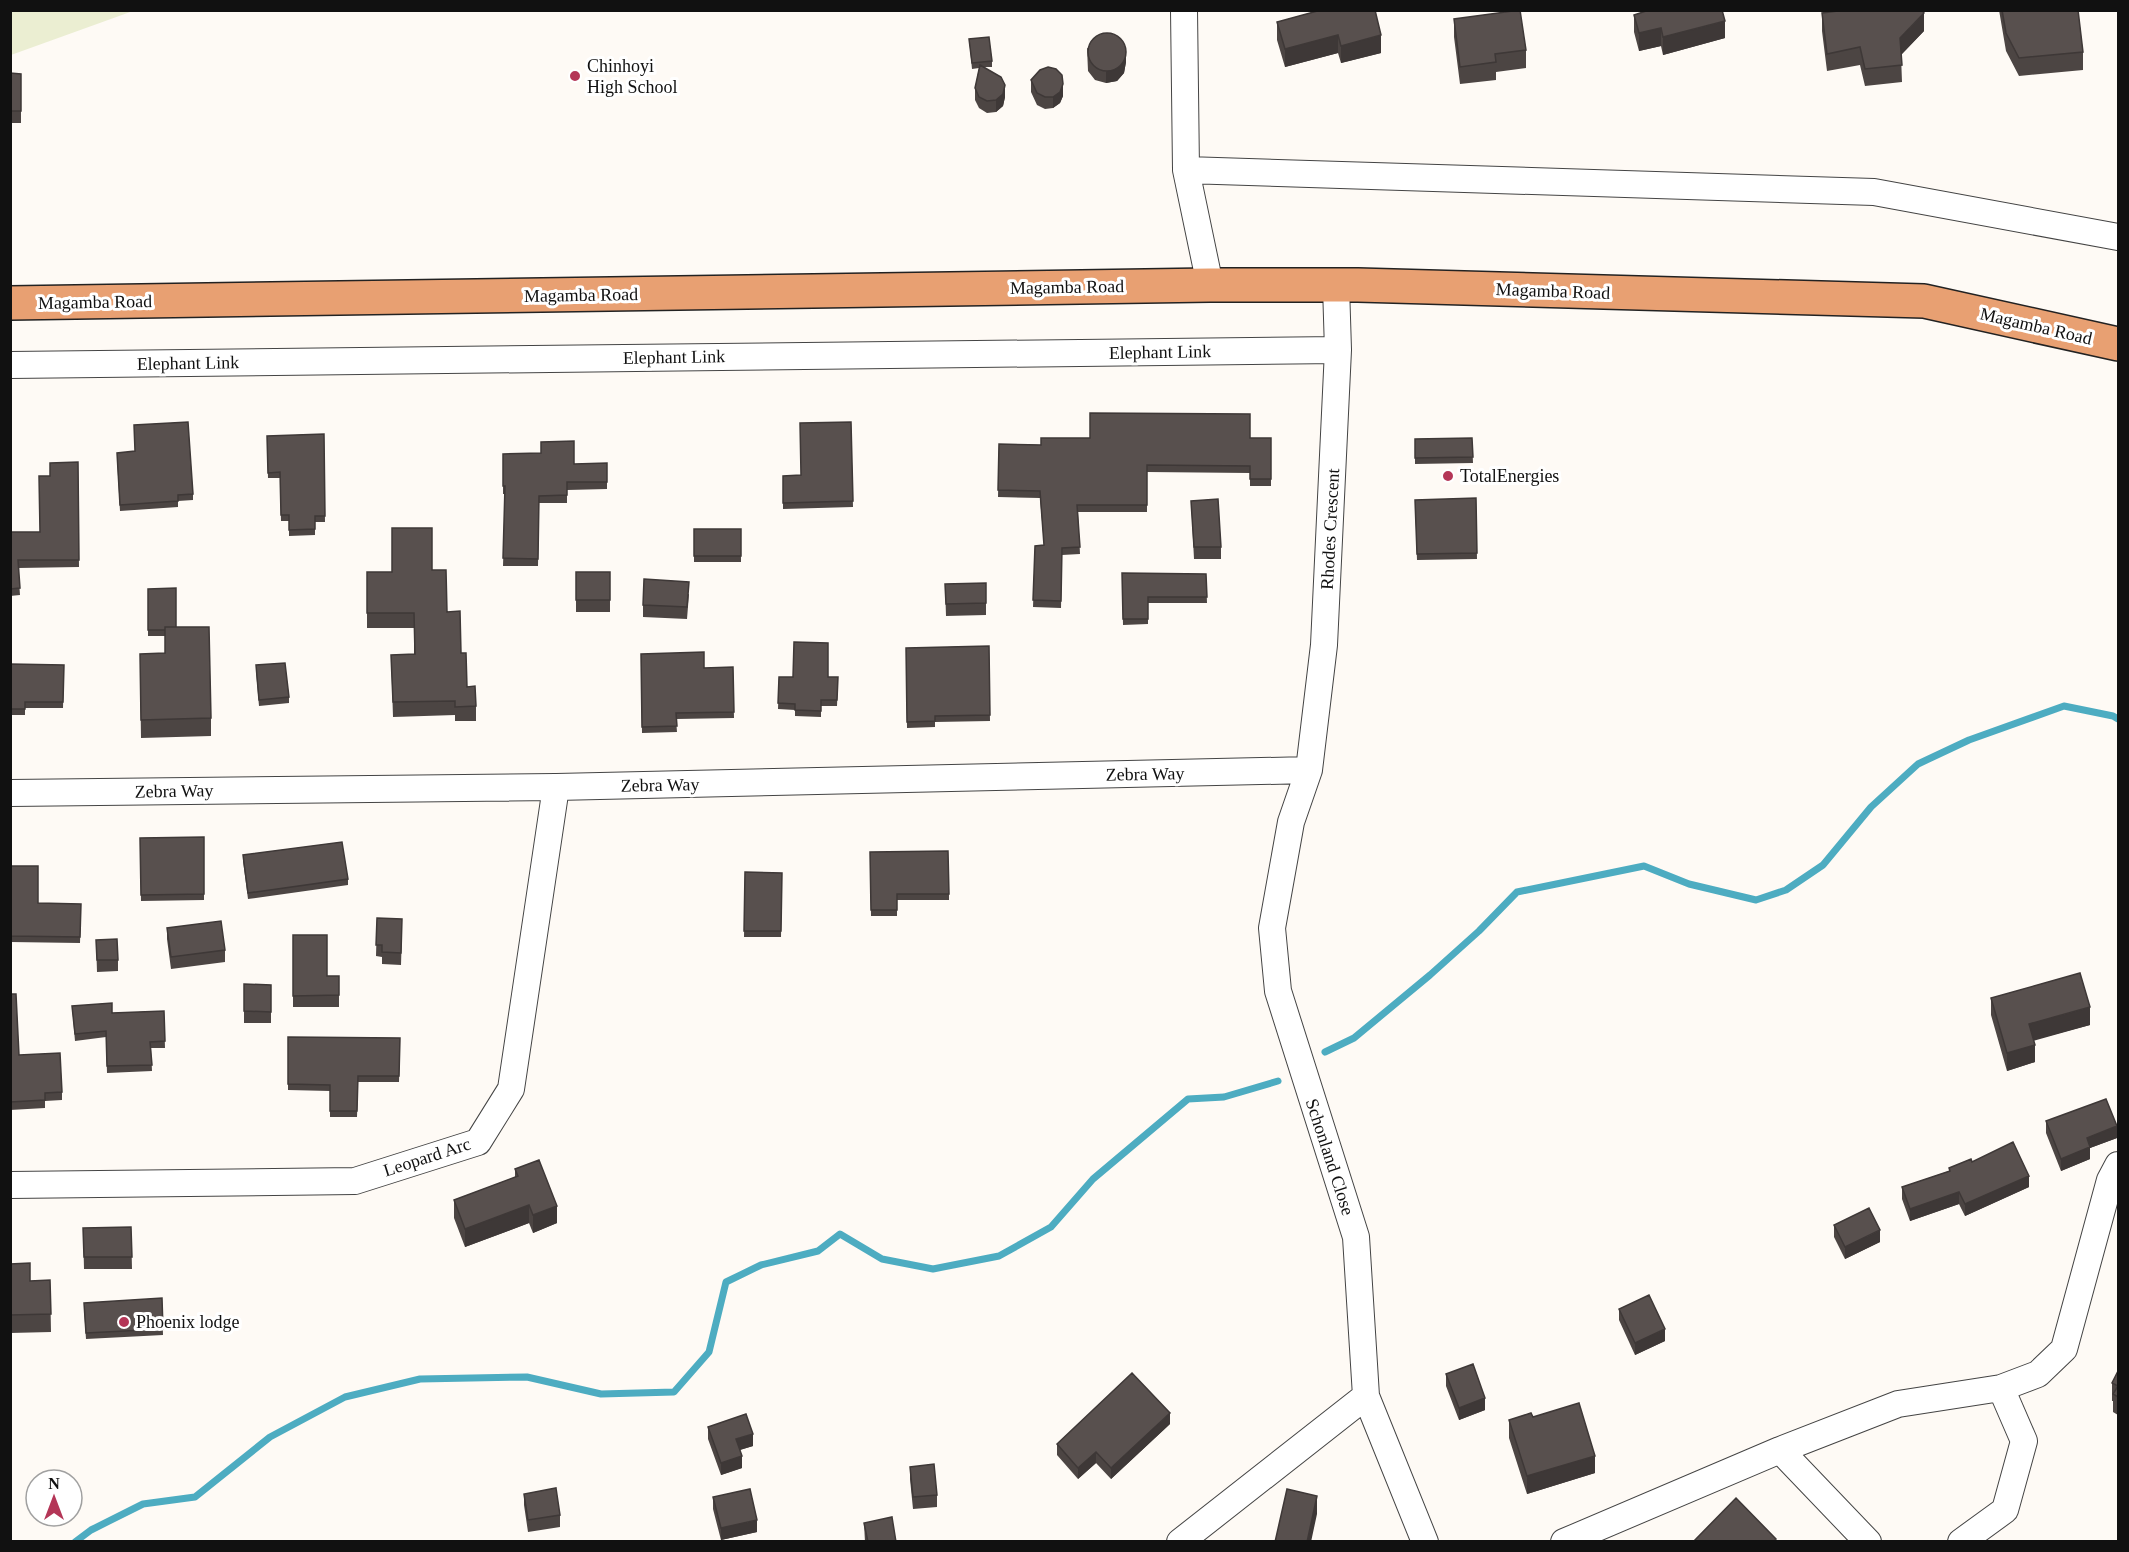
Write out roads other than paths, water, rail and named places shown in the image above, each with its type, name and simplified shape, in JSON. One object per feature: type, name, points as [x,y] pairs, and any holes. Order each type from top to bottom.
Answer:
[{"type":"highway","name":"Magamba Road","points":[[10,303],[1210,285],[1336,286],[1924,301],[2118,344]]},
{"type":"street","points":[[1184,10],[1186,170],[1210,285]]},
{"type":"street","points":[[1186,170],[1874,192],[2118,237]]},
{"type":"street","name":"Rhodes Crescent","points":[[1309,770],[1324,645],[1338,350],[1336,286]]},
{"type":"street","name":"Elephant Link","points":[[10,365],[1338,350]]},
{"type":"street","name":"Zebra Way","points":[[10,793],[556,787],[1309,770]]},
{"type":"street","name":"Schonland Close","points":[[1309,770],[1291,822],[1272,928],[1278,991],[1356,1237],[1366,1396],[1425,1542]]},
{"type":"street","name":"Leopard Arc","points":[[10,1185],[355,1181],[478,1142],[511,1089],[556,787]]},
{"type":"street","points":[[1564,1542],[1780,1450],[1898,1404],[2001,1388],[2038,1374],[2064,1349],[2110,1180],[2118,1165]]},
{"type":"street","points":[[1961,1542],[2005,1510],[2024,1441],[2001,1388]]},
{"type":"street","points":[[1180,1542],[1366,1396]]},
{"type":"street","points":[[1780,1450],[1868,1542]]},
{"type":"waterway","points":[[1325,1052],[1354,1038],[1430,975],[1479,931],[1517,892],[1644,866],[1689,884],[1756,900],[1786,890],[1823,865],[1871,807],[1918,764],[1969,740],[2064,706],[2118,719]]},
{"type":"waterway","points":[[75,1542],[91,1530],[143,1504],[195,1497],[270,1437],[345,1397],[420,1379],[527,1377],[601,1394],[674,1392],[709,1352],[726,1282],[761,1265],[818,1251],[840,1234],[882,1259],[933,1269],[999,1256],[1051,1227],[1093,1179],[1188,1099],[1224,1097],[1278,1081]]},
{"type":"place","name":"Chinhoyi High School","points":[[575,76]]},
{"type":"place","name":"TotalEnergies","points":[[1448,476]]},
{"type":"place","name":"Phoenix lodge","points":[[124,1322]]}]
